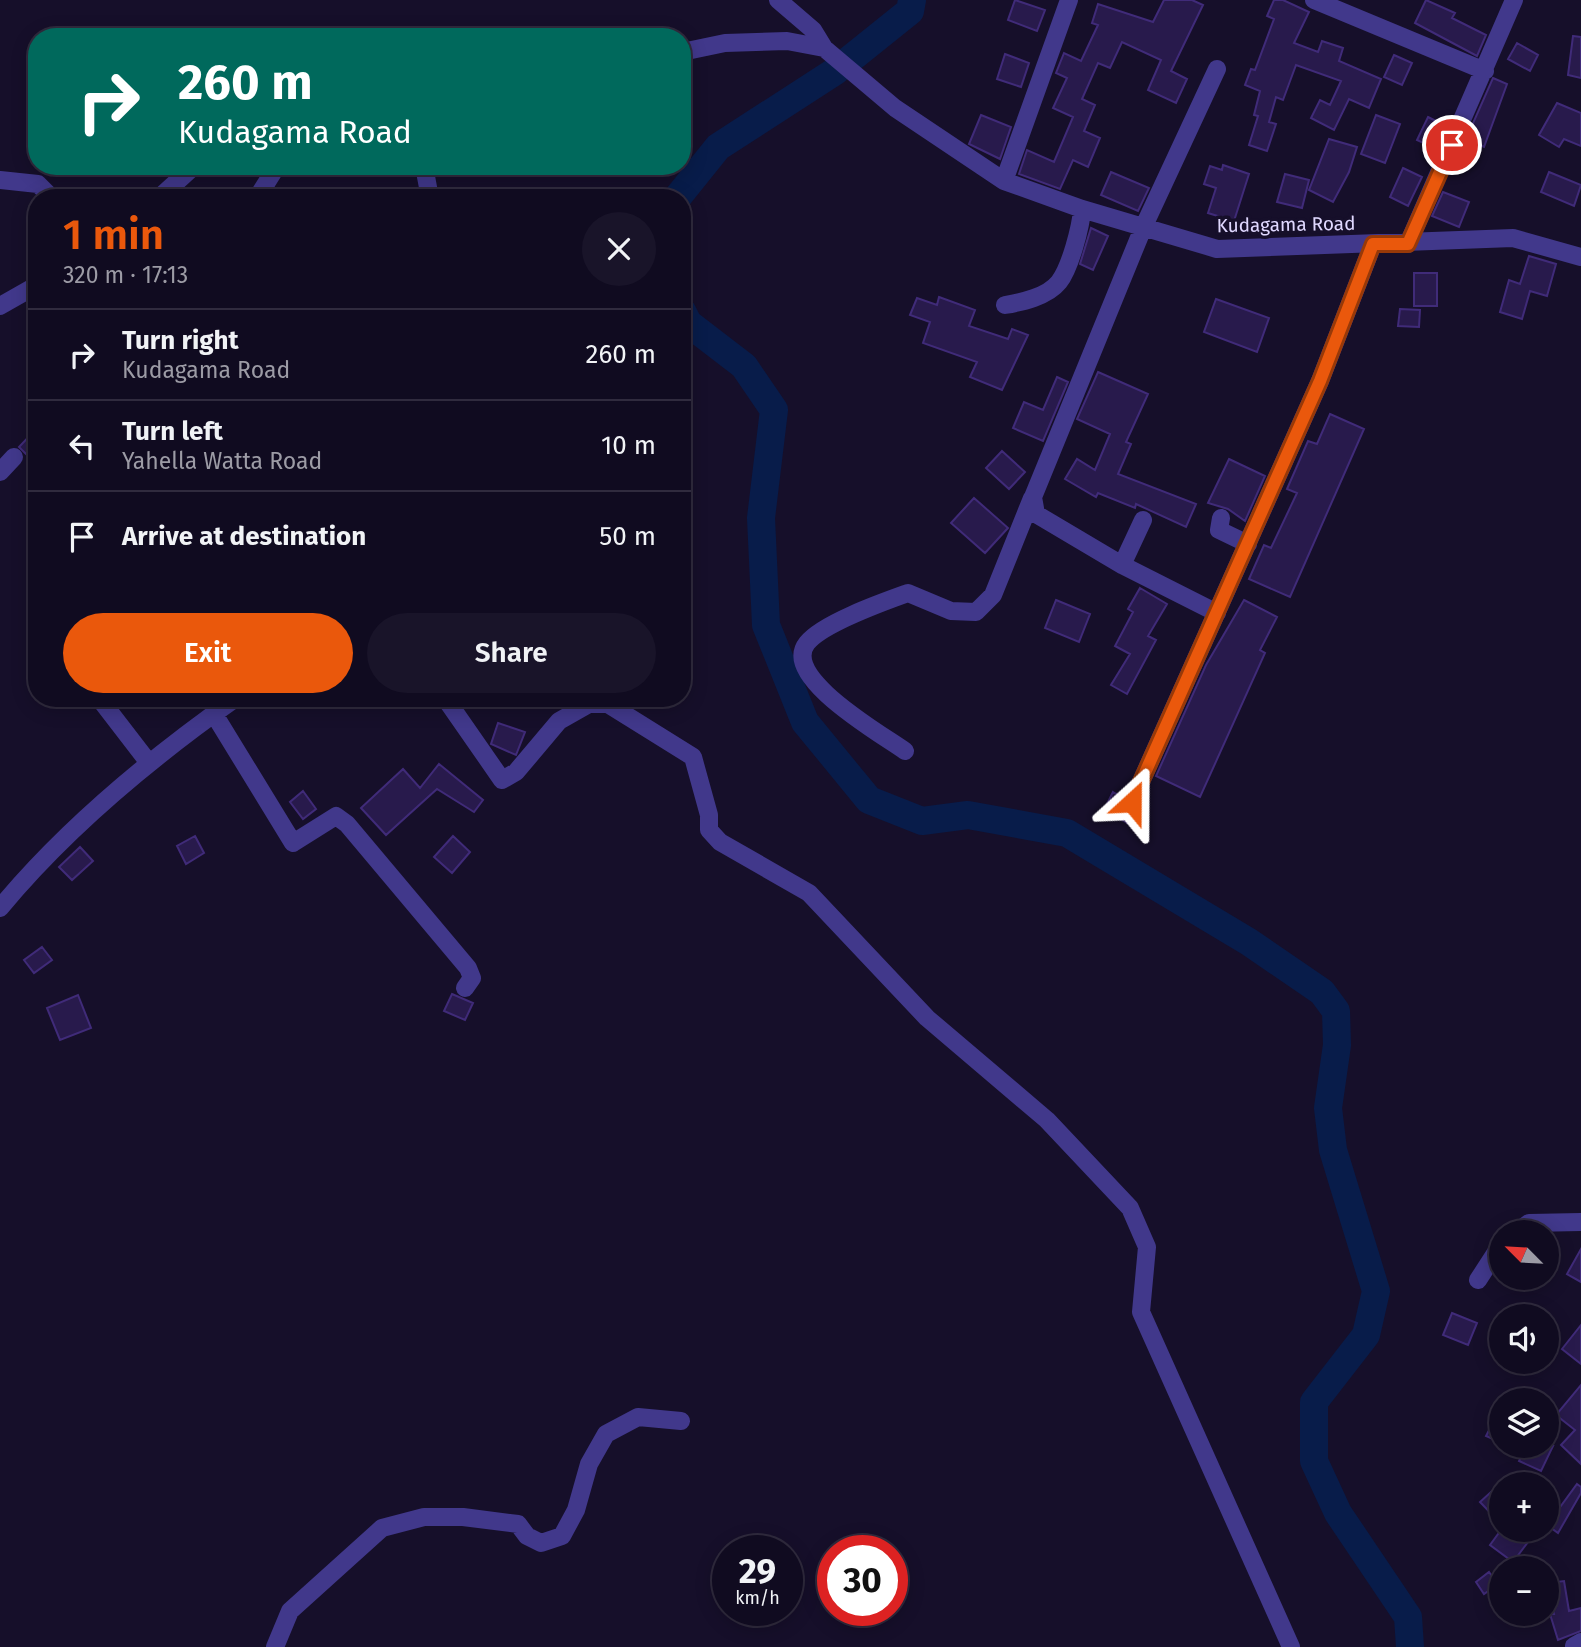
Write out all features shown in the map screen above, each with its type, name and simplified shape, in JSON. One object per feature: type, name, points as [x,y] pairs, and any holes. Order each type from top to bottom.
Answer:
[{"type":"street","points":[[778,0],[813,30],[824,48]]},
{"type":"street","points":[[1004,181],[1069,0]]},
{"type":"street","points":[[1314,0],[1485,71]]},
{"type":"street","points":[[1408,244],[1514,0]]},
{"type":"street","points":[[691,50],[725,43],[787,41],[824,48]]},
{"type":"street","name":"Kudagama Road","points":[[824,48],[895,108],[1004,181],[1082,209],[1217,249],[1513,238],[1581,257]]},
{"type":"street","points":[[905,751],[824,694],[808,676],[803,659],[805,645],[818,632],[908,593],[951,611],[976,612],[993,595],[1016,545],[1032,497],[1143,228],[1217,69]]},
{"type":"street","points":[[169,189],[184,175]]},
{"type":"street","points":[[0,180],[38,184],[43,189]]},
{"type":"street","points":[[1005,305],[1030,300],[1059,282],[1081,226],[1082,209]]},
{"type":"street","points":[[1132,802],[1320,381],[1373,244]]},
{"type":"street","points":[[0,306],[28,290]]},
{"type":"street","points":[[0,472],[14,457]]},
{"type":"street","points":[[1032,497],[1036,514],[1122,565],[1217,613]]},
{"type":"street","points":[[1221,518],[1219,530],[1248,544]]},
{"type":"street","points":[[1122,565],[1143,520]]},
{"type":"street","points":[[106,707],[149,763]]},
{"type":"street","points":[[0,908],[28,873],[149,763],[224,707]]},
{"type":"street","points":[[451,707],[502,780],[516,772],[559,721],[584,707]]},
{"type":"street","points":[[613,707],[693,757],[709,815],[709,830],[720,842],[809,893],[926,1018],[1047,1120],[1130,1208],[1147,1247],[1141,1312],[1291,1647]]},
{"type":"street","points":[[214,714],[293,843],[336,816],[347,824],[468,968],[471,978],[465,988]]},
{"type":"street","points":[[1559,1222],[1581,1222]]},
{"type":"street","points":[[1478,1280],[1489,1263]]},
{"type":"street","points":[[275,1647],[290,1611],[382,1528],[424,1517],[463,1517],[518,1524],[527,1536],[541,1543],[562,1536],[576,1510],[589,1464],[606,1434],[638,1417],[681,1421]]},
{"type":"building","points":[[1015,0],[1045,10],[1037,31],[1008,20]]},
{"type":"building","points":[[1164,0],[1192,0],[1203,5],[1171,71],[1187,79],[1176,103],[1148,90],[1161,60],[1122,42],[1110,68],[1098,63],[1082,99],[1095,105],[1084,131],[1100,138],[1088,167],[1073,160],[1060,189],[1019,174],[1027,150],[1054,162],[1073,117],[1053,108],[1067,78],[1056,73],[1064,53],[1081,61],[1098,25],[1092,23],[1098,4],[1153,22]]},
{"type":"building","points":[[1274,0],[1283,0],[1309,12],[1294,43],[1318,52],[1322,41],[1343,48],[1339,61],[1381,79],[1369,108],[1349,99],[1334,130],[1311,118],[1320,100],[1330,105],[1341,81],[1296,65],[1283,100],[1276,97],[1269,122],[1276,124],[1267,151],[1249,145],[1258,116],[1254,115],[1260,91],[1245,85],[1251,69],[1255,70],[1274,19],[1267,16]]},
{"type":"building","points":[[1426,0],[1455,13],[1452,18],[1486,35],[1477,56],[1415,23]]},
{"type":"building","points":[[1573,36],[1581,37],[1581,78],[1568,75]]},
{"type":"building","points":[[1517,43],[1538,55],[1530,71],[1508,59]]},
{"type":"building","points":[[1005,54],[1029,63],[1021,87],[997,79]]},
{"type":"building","points":[[1394,55],[1412,63],[1402,85],[1384,77]]},
{"type":"building","points":[[1493,78],[1507,84],[1484,147],[1466,139]]},
{"type":"building","points":[[1557,103],[1581,113],[1581,146],[1564,139],[1559,147],[1539,135]]},
{"type":"building","points":[[981,115],[1011,127],[1000,159],[969,144]]},
{"type":"building","points":[[1376,115],[1400,124],[1385,163],[1361,154]]},
{"type":"building","points":[[1428,117],[1444,125],[1434,148],[1417,140]]},
{"type":"building","points":[[1329,139],[1357,147],[1349,172],[1333,202],[1309,190]]},
{"type":"building","points":[[1223,165],[1249,174],[1234,221],[1208,213],[1216,188],[1204,184],[1210,166],[1222,170]]},
{"type":"building","points":[[1403,168],[1422,177],[1408,206],[1390,197]]},
{"type":"building","points":[[1111,172],[1149,188],[1138,211],[1101,195]]},
{"type":"building","points":[[1549,172],[1581,185],[1574,206],[1541,192]]},
{"type":"building","points":[[1285,174],[1309,180],[1302,208],[1277,202]]},
{"type":"building","points":[[1443,192],[1469,202],[1459,227],[1432,216]]},
{"type":"building","points":[[1091,228],[1108,236],[1093,270],[1080,264]]},
{"type":"building","points":[[1529,256],[1556,264],[1547,296],[1530,291],[1522,319],[1500,312],[1509,280],[1520,284]]},
{"type":"building","points":[[1414,273],[1437,273],[1437,306],[1414,306]]},
{"type":"building","points":[[939,297],[975,310],[969,326],[1008,339],[1012,329],[1028,335],[1002,390],[970,377],[977,362],[923,343],[930,322],[910,315],[917,298],[937,305]]},
{"type":"building","points":[[1216,299],[1269,318],[1257,352],[1204,332]]},
{"type":"building","points":[[1400,309],[1420,310],[1419,327],[1398,326]]},
{"type":"building","points":[[1098,372],[1148,394],[1126,442],[1131,444],[1118,474],[1196,504],[1186,527],[1136,504],[1135,508],[1098,493],[1096,497],[1065,479],[1077,459],[1095,470],[1110,434],[1077,419]]},
{"type":"building","points":[[1057,377],[1068,382],[1043,441],[1013,428],[1024,402],[1043,410]]},
{"type":"building","points":[[1330,414],[1364,429],[1290,597],[1249,579],[1264,545],[1271,548],[1297,493],[1287,489],[1308,441],[1317,444]]},
{"type":"building","points":[[28,438],[28,456],[19,447]]},
{"type":"building","points":[[1002,451],[1025,472],[1009,489],[986,468]]},
{"type":"building","points":[[1229,459],[1265,476],[1245,521],[1228,509],[1208,503]]},
{"type":"building","points":[[974,498],[1008,528],[985,553],[951,523]]},
{"type":"building","points":[[1140,588],[1167,604],[1148,636],[1156,640],[1127,694],[1111,685],[1130,654],[1115,646],[1133,612],[1128,609]]},
{"type":"building","points":[[1056,600],[1090,614],[1079,642],[1045,628]]},
{"type":"building","points":[[1244,600],[1277,617],[1260,650],[1265,653],[1200,797],[1156,776],[1206,665]]},
{"type":"building","points":[[498,723],[525,732],[516,755],[491,744]]},
{"type":"building","points":[[439,764],[483,800],[474,812],[437,789],[386,835],[361,808],[403,769],[420,788]]},
{"type":"building","points":[[303,791],[316,809],[303,819],[290,802]]},
{"type":"building","points":[[1113,792],[1122,797],[1123,809],[1135,813],[1129,824],[1104,810]]},
{"type":"building","points":[[195,836],[204,853],[186,864],[177,846]]},
{"type":"building","points":[[453,836],[470,852],[452,873],[434,857]]},
{"type":"building","points":[[80,847],[93,861],[72,880],[59,867]]},
{"type":"building","points":[[42,947],[52,960],[34,973],[24,960]]},
{"type":"building","points":[[452,994],[473,1003],[465,1020],[444,1011]]},
{"type":"building","points":[[78,995],[91,1028],[60,1040],[47,1008]]},
{"type":"building","points":[[1581,1249],[1581,1282],[1567,1274]]},
{"type":"building","points":[[1452,1313],[1477,1323],[1468,1345],[1443,1335]]},
{"type":"building","points":[[1581,1325],[1581,1364],[1562,1349]]},
{"type":"building","points":[[1581,1385],[1581,1464],[1561,1445],[1575,1430],[1559,1417],[1559,1411]]},
{"type":"building","points":[[1520,1458],[1547,1458],[1541,1471],[1519,1461]]},
{"type":"building","points":[[1577,1484],[1581,1487],[1581,1493],[1559,1531],[1559,1509]]},
{"type":"building","points":[[1489,1494],[1489,1511],[1480,1502]]},
{"type":"building","points":[[1492,1542],[1528,1542],[1518,1556],[1505,1556],[1490,1545]]},
{"type":"building","points":[[1489,1572],[1489,1590],[1484,1594],[1476,1582]]},
{"type":"building","points":[[1564,1581],[1569,1611],[1581,1608],[1581,1631],[1558,1640],[1554,1626],[1559,1626],[1559,1582]]},
{"type":"waterway","points":[[684,189],[718,147],[834,72],[910,11],[912,0]]},
{"type":"waterway","points":[[691,325],[744,366],[774,410],[761,518],[766,625],[805,722],[869,800],[922,821],[968,815],[1067,833],[1249,942],[1322,992],[1336,1011],[1337,1045],[1328,1108],[1333,1150],[1376,1291],[1366,1335],[1314,1402],[1314,1461],[1338,1513],[1408,1617],[1410,1647]]},
{"type":"route","points":[[1132,802],[1320,381],[1373,244],[1408,244],[1452,145]]}]
